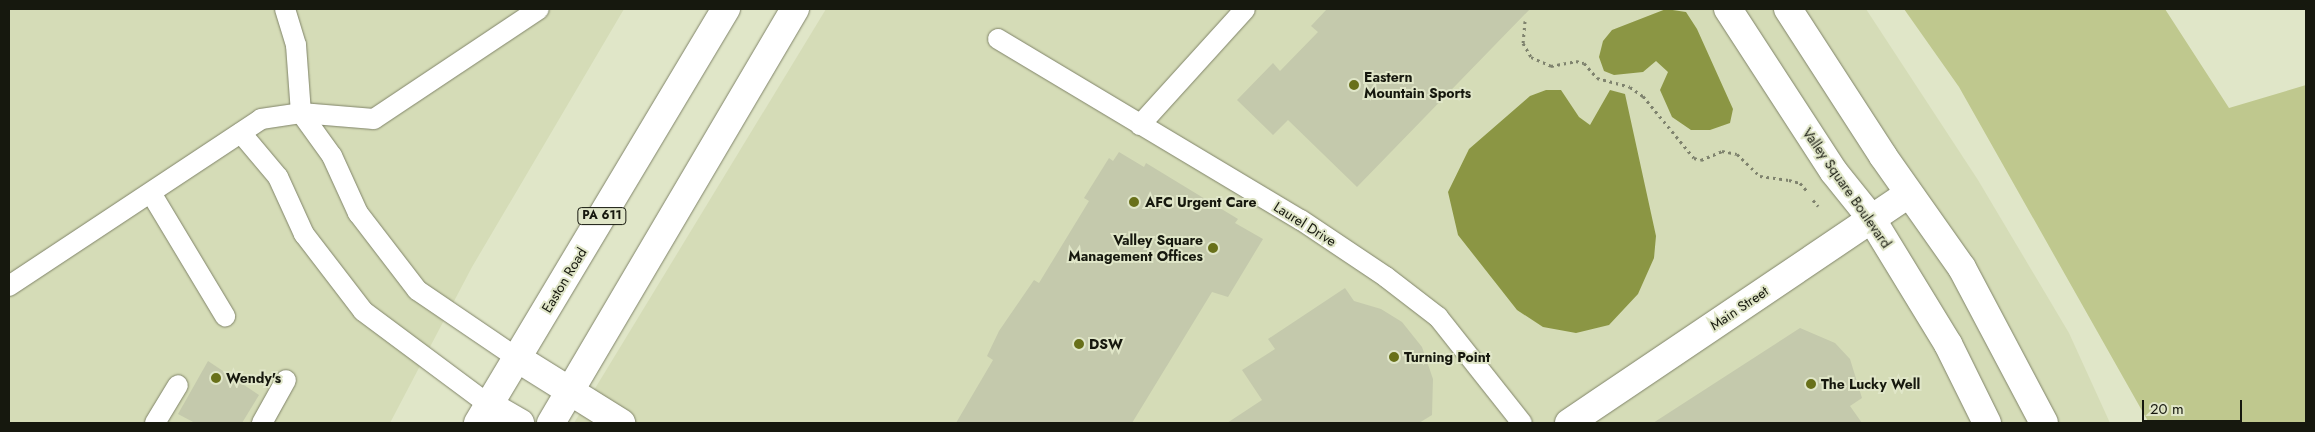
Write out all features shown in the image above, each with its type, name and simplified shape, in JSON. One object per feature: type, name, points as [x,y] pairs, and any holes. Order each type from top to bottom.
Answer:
[{"type":"main road","name":"Easton Road","points":[[484,414],[726,9]]},
{"type":"main road","points":[[551,423],[795,9]]},
{"type":"main road","name":"Valley Square Boulevard","points":[[1728,9],[1834,172],[1872,218],[1948,344],[1987,423]]},
{"type":"main road","points":[[1788,9],[1909,194],[1962,268],[2044,423]]},
{"type":"main road","name":"Main Street","points":[[1569,423],[1909,194]]},
{"type":"main road","points":[[517,358],[621,423]]},
{"type":"main road","points":[[484,414],[520,423]]},
{"type":"lane","points":[[285,9],[296,45],[301,113],[332,156],[358,213],[417,290],[517,358]]},
{"type":"lane","points":[[9,286],[261,120],[301,113],[374,120],[539,9]]},
{"type":"lane","points":[[1140,125],[1245,9]]},
{"type":"lane","name":"Laurel Drive","points":[[998,39],[1301,220],[1438,317],[1522,423]]},
{"type":"lane","points":[[241,133],[278,177],[304,234],[363,311],[484,414]]},
{"type":"lane","points":[[151,192],[225,316]]},
{"type":"lane","points":[[262,423],[286,380]]},
{"type":"lane","points":[[155,423],[178,385]]},
{"type":"path","points":[[1526,21],[1523,43],[1531,58],[1551,66],[1576,61],[1584,63],[1597,78],[1630,87],[1644,96],[1694,158],[1701,160],[1722,151],[1737,154],[1760,176],[1800,183],[1818,206]]},
{"type":"shaded area","points":[[9,9],[624,9],[472,267],[390,423],[9,423]]},
{"type":"shaded area","points":[[826,9],[1866,9],[1978,180],[2069,333],[2110,423],[574,423]]},
{"type":"shaded area","points":[[1666,9],[1686,12],[1697,29],[1733,109],[1730,123],[1710,130],[1691,130],[1672,117],[1660,90],[1668,72],[1656,61],[1643,72],[1614,75],[1604,71],[1599,57],[1603,41],[1612,30]]},
{"type":"shaded area","points":[[1904,9],[2165,9],[2229,108],[2306,85],[2306,423],[2149,423],[1959,87]]},
{"type":"shaded area","points":[[1546,90],[1561,90],[1579,117],[1590,125],[1610,90],[1625,94],[1656,236],[1654,258],[1638,294],[1609,325],[1576,333],[1543,327],[1517,310],[1458,235],[1448,192],[1469,149],[1530,96]]},
{"type":"building","name":"Eastern Mountain Sports","points":[[1327,9],[1530,9],[1357,187],[1288,120],[1273,135],[1237,100],[1273,63],[1280,71],[1318,32],[1311,26]]},
{"type":"building","points":[[1119,152],[1144,167],[1146,163],[1238,219],[1235,223],[1263,239],[1228,297],[1212,292],[1132,423],[956,423],[993,360],[987,356],[999,331],[1034,280],[1039,283],[1089,201],[1084,198],[1109,158],[1113,161]]},
{"type":"building","points":[[1345,288],[1354,301],[1381,309],[1402,322],[1422,347],[1433,379],[1432,415],[1419,423],[1227,423],[1262,400],[1242,370],[1275,349],[1268,339]]},
{"type":"building","points":[[1800,328],[1835,343],[1850,359],[1862,398],[1850,406],[1862,423],[1653,423]]},
{"type":"building","name":"Wendy's","points":[[208,361],[259,395],[242,423],[195,423],[178,414]]},
{"type":"place","name":"Eastern Mountain Sports","points":[[1354,85]]},
{"type":"place","name":"AFC Urgent Care","points":[[1134,202]]},
{"type":"place","name":"Valley Square Management Offices","points":[[1213,248]]},
{"type":"place","name":"DSW","points":[[1079,344]]},
{"type":"place","name":"Turning Point","points":[[1394,357]]},
{"type":"place","name":"Wendy's","points":[[216,378]]},
{"type":"place","name":"The Lucky Well","points":[[1811,384]]}]
